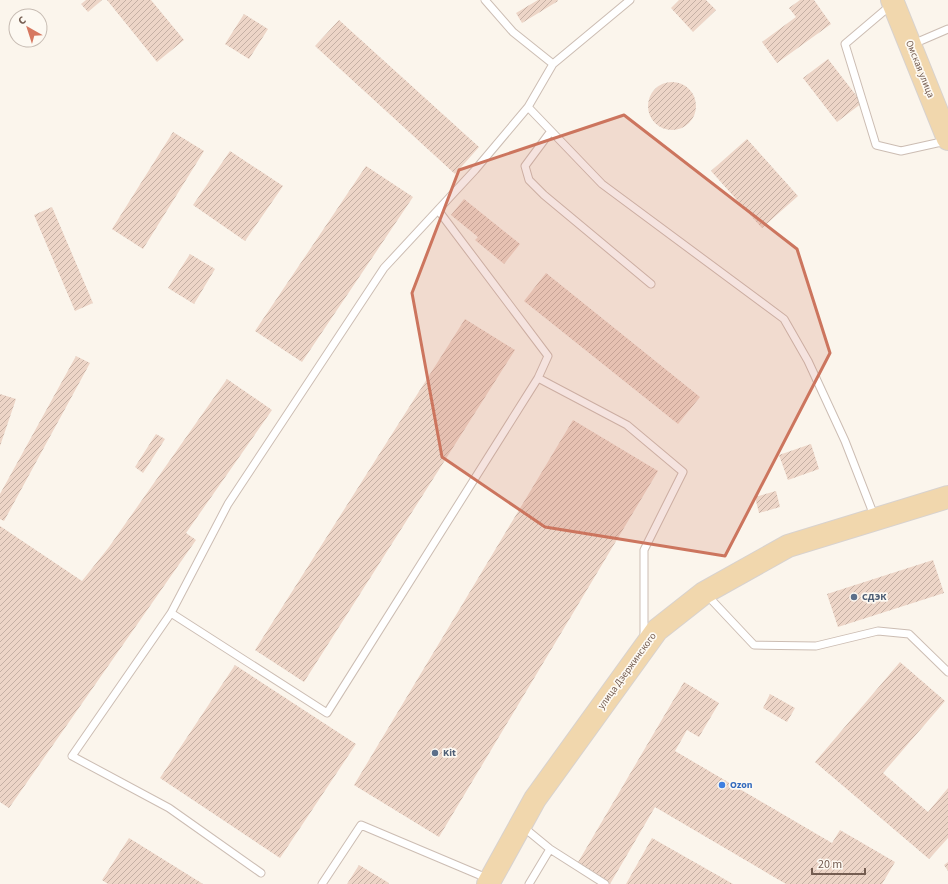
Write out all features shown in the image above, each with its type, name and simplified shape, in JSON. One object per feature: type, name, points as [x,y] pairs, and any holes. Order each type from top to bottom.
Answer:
[{"type":"main road","name":"Омская улица","points":[[892,2],[911,45],[948,140]]},
{"type":"main road","name":"улица Дзержинского","points":[[489,882],[535,799],[657,630],[704,593],[788,546],[948,497]]},
{"type":"lane","points":[[485,0],[513,32],[554,64]]},
{"type":"lane","points":[[261,873],[169,808],[72,756],[171,613],[228,504],[384,268],[476,170],[528,107],[554,64],[630,0]]},
{"type":"lane","points":[[892,2],[844,44],[876,144],[901,151],[948,140]]},
{"type":"lane","points":[[911,45],[948,30]]},
{"type":"lane","points":[[528,107],[602,184],[784,319],[808,360],[845,441],[876,519]]},
{"type":"lane","points":[[551,131],[525,166],[529,180],[544,195],[651,284]]},
{"type":"lane","points":[[171,613],[327,713],[538,378],[548,356],[438,210]]},
{"type":"lane","points":[[538,378],[627,425],[683,472],[644,550],[644,648]]},
{"type":"lane","points":[[704,593],[754,646],[816,646],[878,631],[909,634],[948,672]]},
{"type":"lane","points":[[521,824],[550,849],[604,884]]},
{"type":"lane","points":[[322,884],[361,825],[489,882]]},
{"type":"lane","points":[[529,884],[550,849]]},
{"type":"highlighted area","points":[[624,115],[797,249],[830,353],[725,556],[545,527],[442,457],[412,293],[459,170]]},
{"type":"building","points":[[86,0],[102,0],[88,12],[81,4]]},
{"type":"building","points":[[107,0],[151,0],[184,40],[157,62]]},
{"type":"building","points":[[538,0],[558,1],[522,23],[516,13]]},
{"type":"building","points":[[679,0],[706,0],[716,10],[693,32],[671,8]]},
{"type":"building","points":[[800,0],[814,0],[831,24],[777,63],[762,42],[796,17],[789,8]]},
{"type":"building","points":[[244,14],[268,29],[249,59],[225,44]]},
{"type":"building","points":[[339,20],[479,147],[455,174],[315,46]]},
{"type":"building","points":[[828,59],[862,103],[837,122],[803,78]]},
{"type":"building","points":[[667,82],[677,82],[686,86],[692,92],[695,97],[695,115],[686,126],[677,130],[667,130],[658,126],[652,120],[648,111],[648,101],[652,92],[658,86]]},
{"type":"building","points":[[173,132],[204,151],[143,249],[112,229]]},
{"type":"building","points":[[747,139],[798,196],[762,228],[711,171]]},
{"type":"building","points":[[230,151],[283,186],[245,241],[193,205]]},
{"type":"building","points":[[366,166],[413,197],[302,362],[255,331]]},
{"type":"building","points":[[464,199],[520,244],[504,264],[475,240],[478,237],[451,215]]},
{"type":"building","points":[[52,207],[93,303],[75,311],[34,215]]},
{"type":"building","points":[[190,254],[215,269],[194,304],[168,288]]},
{"type":"building","points":[[546,273],[700,397],[678,424],[524,301]]},
{"type":"building","points":[[465,319],[515,350],[304,682],[255,650]]},
{"type":"building","points":[[76,356],[90,363],[4,521],[0,519],[0,494]]},
{"type":"building","points":[[227,379],[272,410],[186,533],[196,540],[9,808],[0,802],[0,526],[82,581],[109,547]]},
{"type":"building","points":[[0,394],[16,399],[0,446]]},
{"type":"building","points":[[573,420],[658,471],[439,837],[354,785]]},
{"type":"building","points":[[156,434],[165,439],[143,473],[135,467]]},
{"type":"building","points":[[811,444],[819,469],[788,480],[779,455]]},
{"type":"building","points":[[776,491],[780,507],[759,513],[755,497]]},
{"type":"building","points":[[933,560],[944,593],[838,627],[827,594]]},
{"type":"building","points":[[900,662],[945,701],[883,773],[928,812],[948,788],[948,838],[929,859],[815,762]]},
{"type":"building","points":[[235,665],[356,744],[280,858],[160,778]]},
{"type":"building","points":[[684,682],[719,703],[699,737],[687,730],[675,751],[832,843],[840,830],[895,862],[882,884],[786,884],[655,807],[610,884],[577,864]]},
{"type":"building","points":[[770,694],[795,708],[787,722],[763,708]]},
{"type":"building","points":[[129,838],[203,884],[108,884],[102,880]]},
{"type":"building","points":[[652,838],[733,884],[626,884]]},
{"type":"building","points":[[948,862],[948,871],[944,865]]},
{"type":"building","points":[[359,865],[389,883],[347,884]]},
{"type":"place","name":"СДЭК","points":[[854,597]]},
{"type":"place","name":"Kit","points":[[435,753]]},
{"type":"place","name":"Ozon","points":[[722,785]]}]
